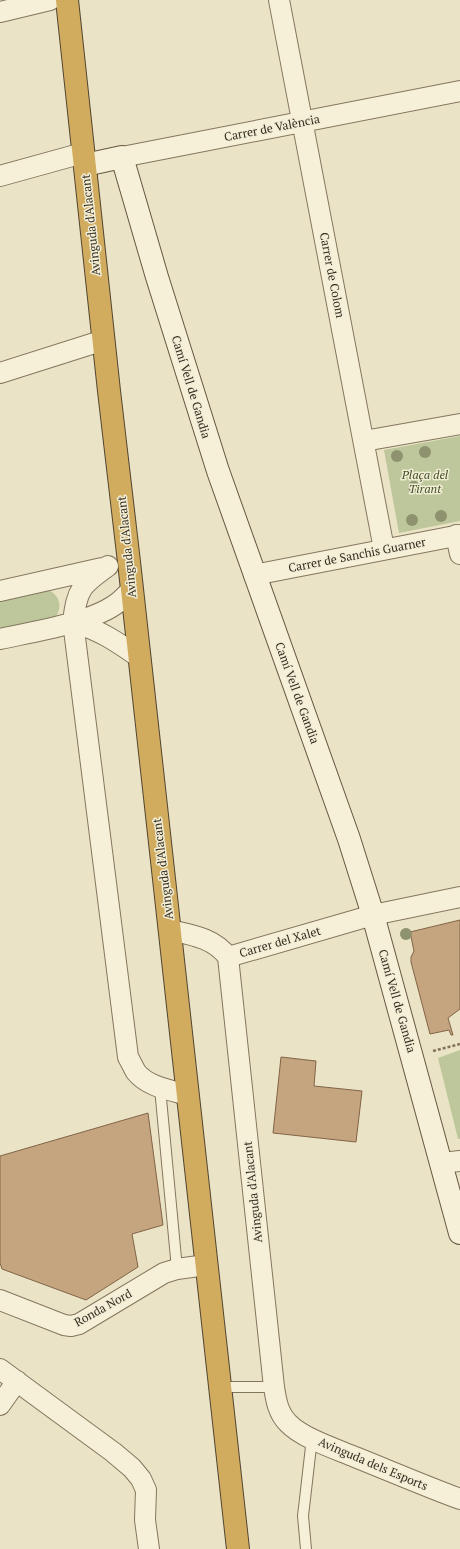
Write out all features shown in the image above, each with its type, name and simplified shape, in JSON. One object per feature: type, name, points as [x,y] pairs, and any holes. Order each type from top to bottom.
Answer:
[{"type":"highway","name":"Avinguda d'Alacant","points":[[67,0],[238,1549]]},
{"type":"street","points":[[0,12],[50,0]]},
{"type":"street","name":"Carrer de Colom","points":[[279,0],[384,549]]},
{"type":"street","name":"Carrer de València","points":[[84,159],[122,157],[460,91]]},
{"type":"street","name":"Camí Vell de Gandia","points":[[122,157],[159,284],[218,471],[349,839],[373,915],[413,1057],[451,1162],[460,1232]]},
{"type":"street","points":[[0,176],[84,159]]},
{"type":"street","points":[[0,373],[104,340]]},
{"type":"street","points":[[364,441],[460,424]]},
{"type":"street","name":"Carrer de Sanchis Guarner","points":[[254,575],[384,549],[459,541]]},
{"type":"street","points":[[0,591],[129,562]]},
{"type":"street","name":"Avinguda d'Alacant","points":[[108,566],[88,580],[79,593],[74,607],[72,622],[128,1057],[136,1072],[147,1081],[160,1088],[188,1095]]},
{"type":"street","points":[[0,639],[95,615],[115,605],[132,589]]},
{"type":"street","points":[[72,622],[109,636],[140,658]]},
{"type":"street","name":"Carrer del Xalet","points":[[170,930],[198,937],[214,944],[222,949],[228,957],[373,915],[460,897]]},
{"type":"street","name":"Avinguda d'Alacant","points":[[228,957],[274,1387],[277,1405],[282,1416],[289,1424]]},
{"type":"street","name":"Ronda Nord","points":[[0,1300],[64,1325],[71,1326],[79,1324],[164,1273],[206,1264]]},
{"type":"street","points":[[0,1369],[114,1452],[132,1468],[141,1479],[146,1490],[145,1520],[148,1549]]},
{"type":"street","points":[[0,1405],[17,1381]]},
{"type":"street","name":"Avinguda dels Esports","points":[[289,1424],[302,1434],[327,1446],[460,1499]]},
{"type":"lane","points":[[160,1088],[178,1269]]},
{"type":"lane","points":[[220,1387],[274,1387]]},
{"type":"lane","points":[[306,1549],[303,1516],[312,1438]]},
{"type":"path","points":[[413,1057],[460,1044]]},
{"type":"green space","name":"Plaça del Tirant","points":[[460,436],[460,521],[399,533],[384,450]]},
{"type":"green space","points":[[48,590],[58,598],[59,602],[59,610],[55,618],[0,631],[0,600]]},
{"type":"green space","points":[[460,1050],[460,1139],[458,1139],[438,1058]]},
{"type":"building","points":[[460,920],[460,1009],[448,1018],[453,1035],[451,1035],[449,1030],[430,1034],[411,962],[411,957],[414,951],[410,932]]},
{"type":"building","points":[[281,1057],[316,1061],[314,1086],[362,1091],[356,1142],[273,1133]]},
{"type":"building","points":[[148,1113],[163,1225],[132,1234],[138,1267],[86,1300],[2,1269],[0,1263],[0,1156]]}]
